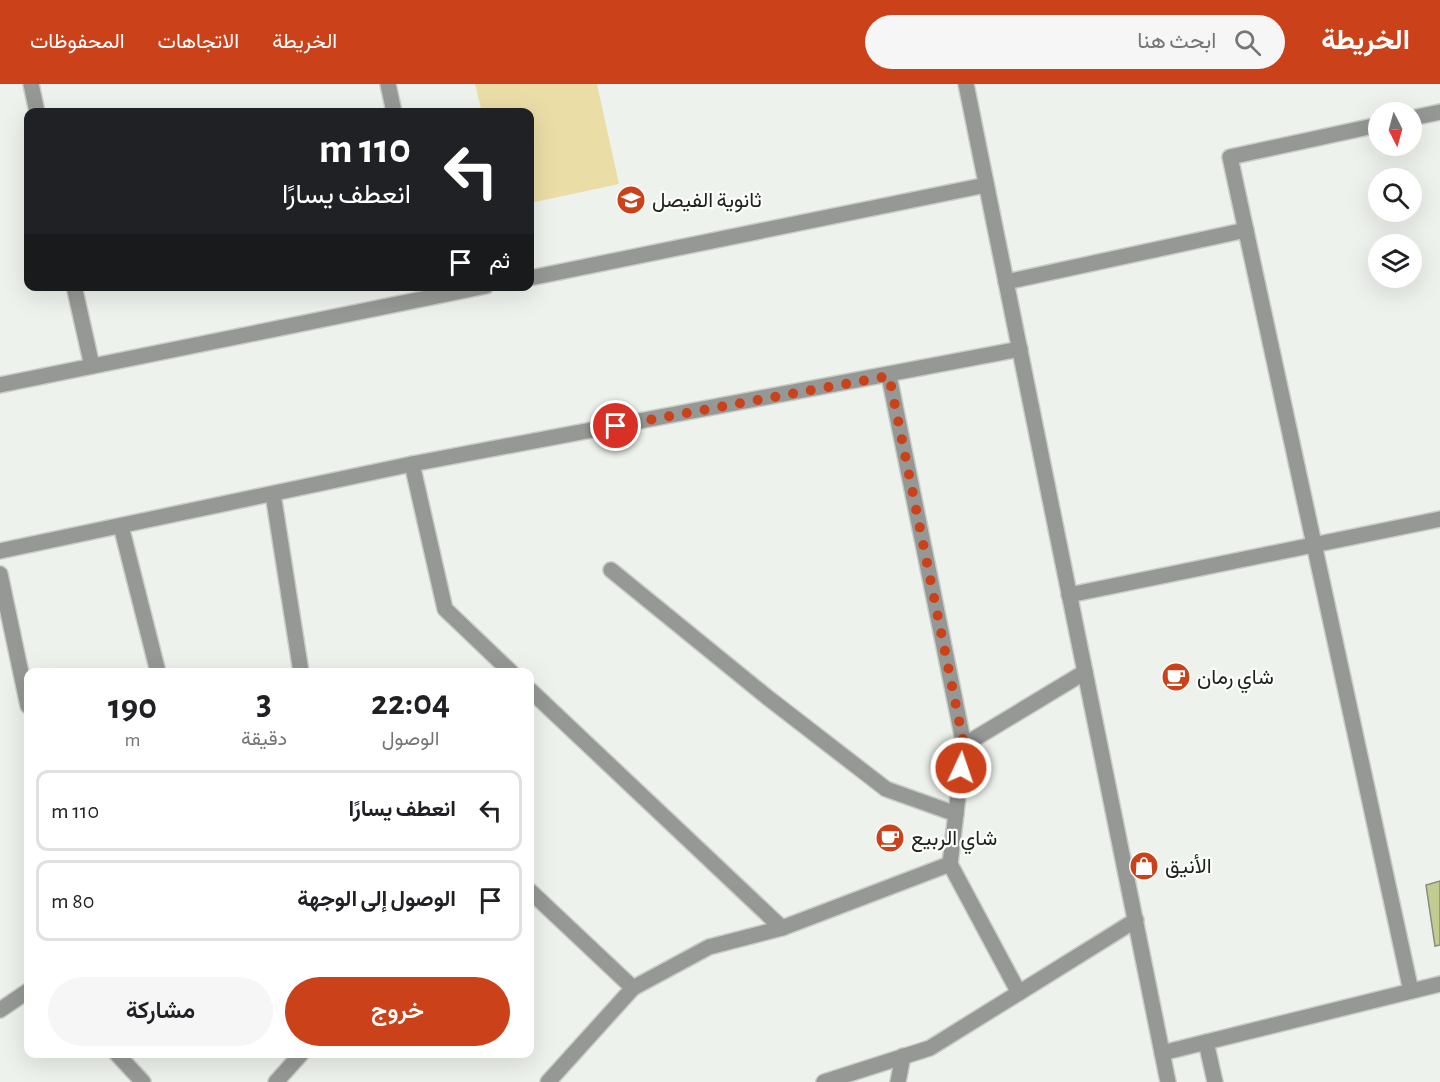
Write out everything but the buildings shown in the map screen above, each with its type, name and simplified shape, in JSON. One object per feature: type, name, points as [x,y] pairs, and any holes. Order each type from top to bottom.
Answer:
[{"type":"street","points":[[31,84],[36,108]]},
{"type":"street","points":[[388,84],[393,108]]},
{"type":"street","points":[[966,84],[1168,1082]]},
{"type":"street","points":[[1422,116],[1440,112]]},
{"type":"street","points":[[1368,127],[1230,157],[1411,991]]},
{"type":"street","points":[[534,277],[986,185]]},
{"type":"street","points":[[1006,282],[1246,230]]},
{"type":"street","points":[[75,291],[92,366]]},
{"type":"street","points":[[0,385],[430,292]]},
{"type":"street","points":[[0,551],[412,464],[889,376],[1020,349]]},
{"type":"street","points":[[889,376],[964,745],[950,864],[1019,993]]},
{"type":"street","points":[[412,464],[445,609],[507,668]]},
{"type":"street","points":[[273,494],[300,668]]},
{"type":"street","points":[[1069,595],[1440,519]]},
{"type":"street","points":[[122,526],[157,668]]},
{"type":"street","points":[[611,570],[766,697],[886,789],[956,814]]},
{"type":"street","points":[[0,574],[24,687]]},
{"type":"street","points":[[964,745],[1085,672]]},
{"type":"street","points":[[534,694],[782,928]]},
{"type":"street","points":[[548,1082],[633,988],[709,947],[782,928],[950,864]]},
{"type":"street","points":[[534,895],[633,988]]},
{"type":"street","points":[[824,1082],[930,1048],[1136,920]]},
{"type":"street","points":[[1162,1053],[1440,984]]},
{"type":"street","points":[[0,1010],[24,994]]},
{"type":"street","points":[[1206,1042],[1215,1082]]},
{"type":"street","points":[[898,1082],[903,1056]]},
{"type":"street","points":[[121,1058],[143,1082]]},
{"type":"street","points":[[276,1082],[298,1058]]},
{"type":"shaded area","points":[[475,84],[597,84],[619,184],[534,202],[534,108],[481,108]]},
{"type":"place","name":"ثانوية الفيصل","points":[[631,200]]},
{"type":"place","name":"شاي رمان","points":[[1176,677]]},
{"type":"place","name":"شاي الربيع","points":[[890,838]]},
{"type":"place","name":"الأنيق","points":[[1144,866]]},
{"type":"route","points":[[616,426],[889,376],[964,745],[961,768]]}]
